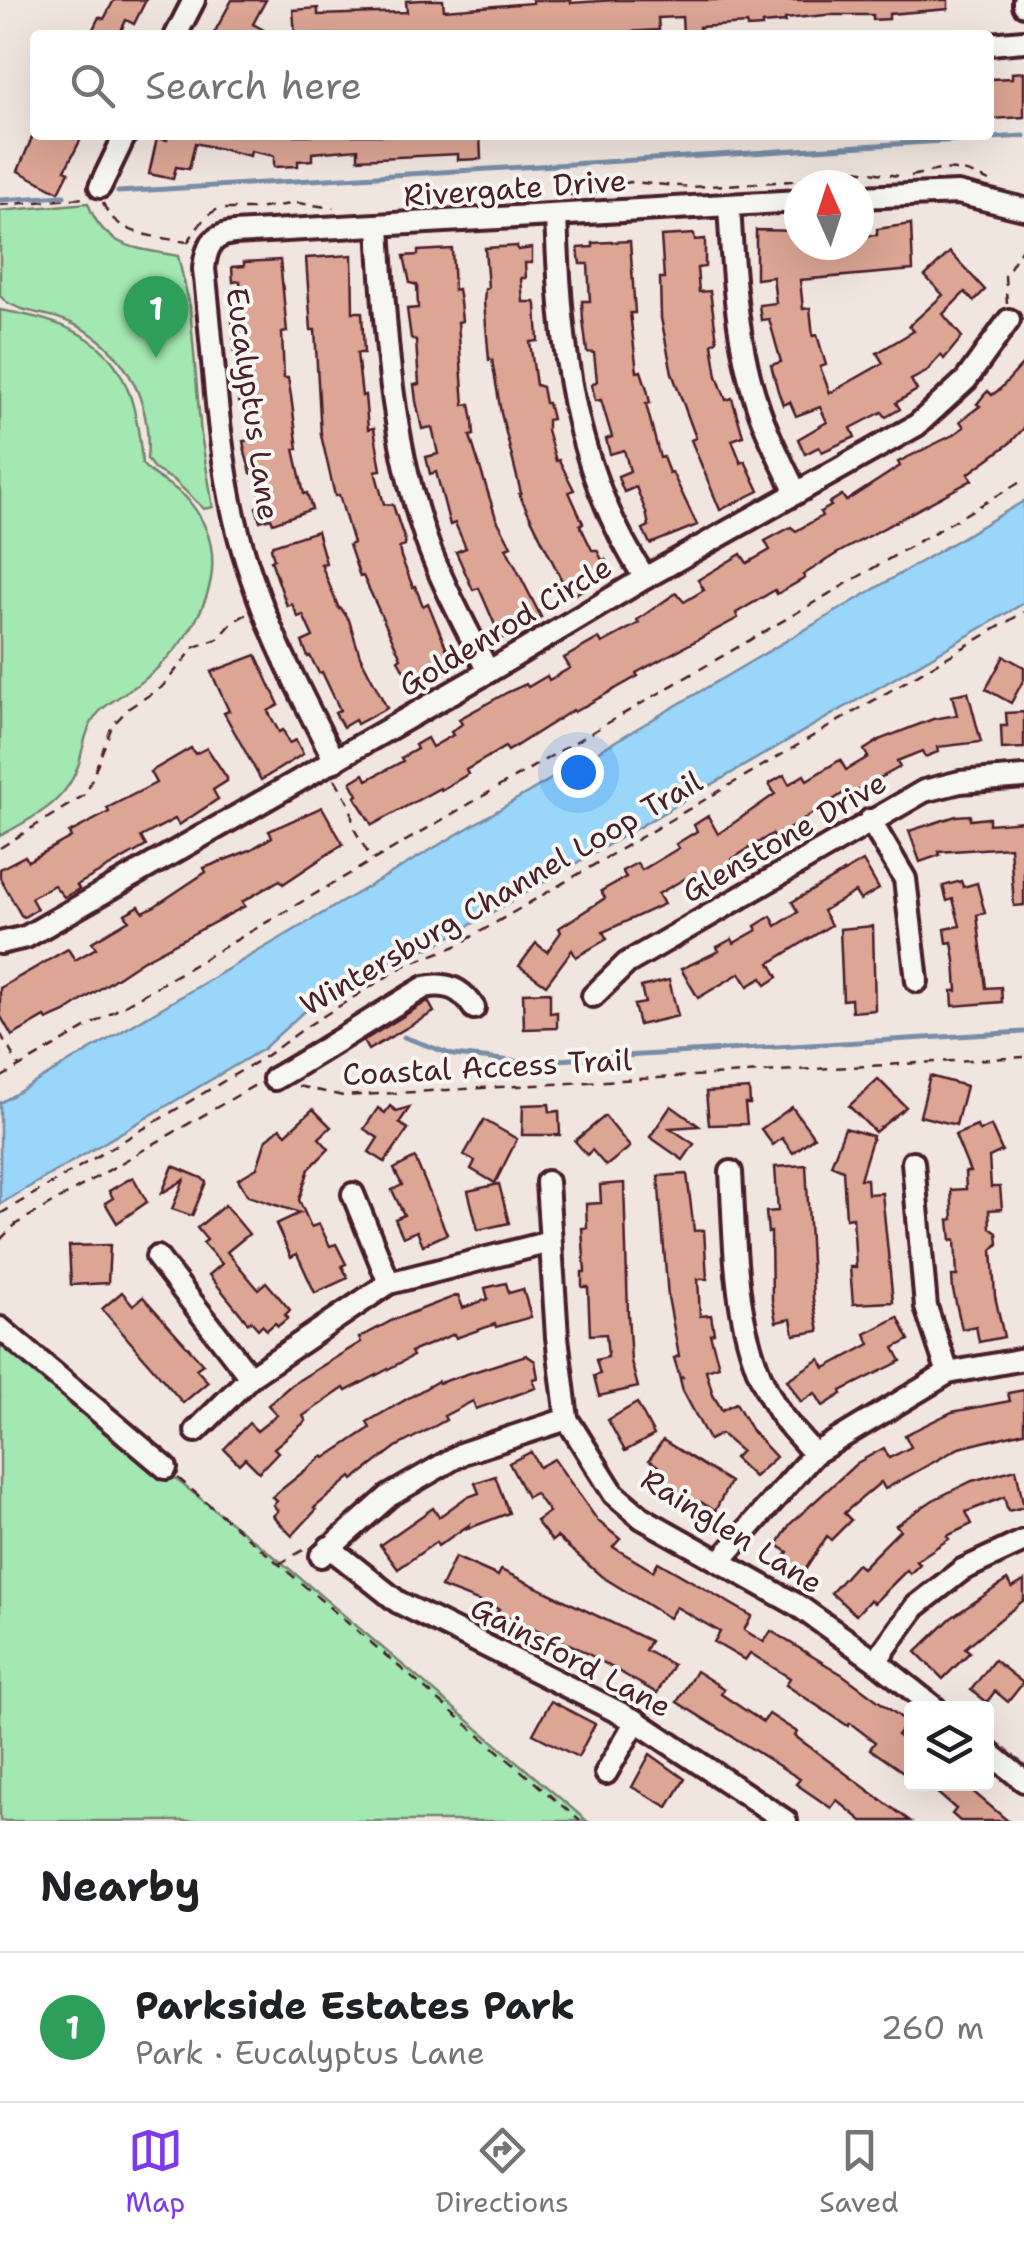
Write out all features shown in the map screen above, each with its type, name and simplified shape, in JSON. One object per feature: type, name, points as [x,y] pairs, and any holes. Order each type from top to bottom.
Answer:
[{"type":"street","points":[[179,30],[194,0]]},
{"type":"street","points":[[994,44],[1024,42]]},
{"type":"street","points":[[100,192],[123,140]]},
{"type":"street","points":[[874,197],[958,194],[1024,209]]},
{"type":"street","name":"Rivergate Drive","points":[[234,233],[379,226],[555,206],[784,201]]},
{"type":"street","points":[[729,205],[738,324],[746,364],[766,430],[796,494]]},
{"type":"street","points":[[555,206],[561,320],[572,403],[594,478],[629,554],[645,578]]},
{"type":"street","points":[[379,226],[389,367],[404,461],[426,539],[488,672]]},
{"type":"street","name":"Eucalyptus Lane","points":[[234,233],[196,247],[204,269],[225,466],[235,520],[264,608],[331,763]]},
{"type":"street","name":"Goldenrod Circle","points":[[0,943],[26,937],[917,425],[966,380],[1009,320]]},
{"type":"street","name":"Glenstone Drive","points":[[593,996],[627,963],[924,791],[960,782],[1024,777]]},
{"type":"street","points":[[870,820],[904,879],[916,981]]},
{"type":"street","points":[[274,1079],[425,987],[436,984],[458,990],[474,1008]]},
{"type":"street","points":[[913,1162],[926,1308],[948,1373]]},
{"type":"street","points":[[731,1172],[740,1314],[755,1364],[779,1412],[814,1454]]},
{"type":"street","name":"Rainglen Lane","points":[[547,1182],[557,1337],[567,1419],[614,1494],[642,1518],[797,1605],[926,1701]]},
{"type":"street","points":[[353,1194],[388,1283]]},
{"type":"street","points":[[196,1430],[250,1378],[388,1283],[550,1242]]},
{"type":"street","points":[[157,1257],[250,1378]]},
{"type":"street","points":[[0,1328],[166,1468]]},
{"type":"street","points":[[721,1560],[814,1454],[948,1373],[1024,1359]]},
{"type":"street","points":[[324,1552],[389,1496],[463,1453],[567,1419]]},
{"type":"street","points":[[876,1661],[915,1607],[962,1570],[1024,1541]]},
{"type":"street","name":"Gainsford Lane","points":[[324,1552],[398,1602],[636,1721],[786,1821]]},
{"type":"street","points":[[606,1773],[636,1721]]},
{"type":"street","points":[[994,1757],[1024,1781]]},
{"type":"path","points":[[555,206],[630,182],[708,186],[791,181],[828,170],[910,176],[963,168],[995,183]]},
{"type":"path","points":[[0,205],[100,192],[116,224],[196,247],[206,216],[218,209],[298,203],[335,208]]},
{"type":"path","points":[[420,204],[479,192],[517,198]]},
{"type":"path","points":[[1009,320],[1005,276],[1024,245]]},
{"type":"path","points":[[0,1078],[1024,480]]},
{"type":"path","points":[[0,848],[86,794],[112,726],[129,708],[162,687],[196,647],[218,639],[234,621],[264,608]]},
{"type":"path","name":"Wintersburg Channel Loop Trail","points":[[0,1214],[266,1056],[404,966],[456,946],[1024,612]]},
{"type":"path","points":[[331,763],[350,806],[353,827],[372,860]]},
{"type":"path","points":[[0,1034],[19,1066]]},
{"type":"path","name":"Coastal Access Trail","points":[[274,1079],[326,1095],[343,1096],[1024,1057]]},
{"type":"path","points":[[0,1240],[16,1224],[266,1080],[274,1079]]},
{"type":"path","points":[[166,1468],[580,1821]]},
{"type":"path","points":[[278,1564],[306,1549],[324,1552]]},
{"type":"green space","points":[[88,203],[103,230],[113,238],[136,248],[178,256],[190,307],[201,435],[213,507],[204,509],[147,459],[147,436],[138,392],[115,355],[80,327],[19,308],[0,296],[0,211]]},
{"type":"green space","points":[[0,310],[65,327],[107,354],[131,398],[142,464],[189,501],[204,525],[212,574],[206,598],[181,642],[144,680],[96,716],[68,787],[49,806],[0,836]]},
{"type":"green space","points":[[0,1341],[280,1561],[587,1821],[0,1821]]},
{"type":"water","points":[[1024,501],[1024,603],[448,938],[429,948],[408,951],[301,1014],[263,1049],[0,1204],[0,1103]]},
{"type":"building","points":[[114,0],[146,0],[134,24],[126,20],[121,30],[92,30],[99,17],[104,19]]},
{"type":"building","points":[[232,0],[266,0],[253,24],[264,30],[216,30]]},
{"type":"building","points":[[443,0],[444,10],[533,3],[532,0],[948,0],[948,9],[889,14],[889,19],[826,15],[785,19],[762,27],[747,28],[747,24],[699,27],[700,30],[683,30],[682,17],[658,18],[659,30],[295,30],[293,10],[318,8],[318,15],[407,12],[406,1]]},
{"type":"building","points":[[1024,72],[1024,117],[994,119],[994,79],[1012,78],[1012,73]]},
{"type":"building","points":[[31,140],[80,140],[59,192],[18,171]]},
{"type":"building","points":[[157,140],[480,140],[481,159],[458,160],[458,154],[358,159],[358,149],[312,153],[312,160],[298,161],[298,166],[274,167],[274,156],[251,151],[250,156],[195,143],[189,169],[176,167],[173,179],[149,174]]},
{"type":"building","points":[[911,224],[913,270],[800,280],[803,309],[810,308],[813,336],[817,335],[826,365],[820,367],[830,393],[883,363],[877,353],[914,331],[909,326],[943,295],[925,276],[950,252],[985,290],[974,301],[965,292],[943,314],[962,337],[944,359],[941,355],[926,372],[911,380],[917,390],[896,403],[900,409],[886,417],[882,412],[851,428],[855,437],[822,452],[819,447],[805,454],[798,439],[827,422],[820,407],[796,416],[790,402],[783,405],[771,365],[781,362],[769,319],[761,320],[759,305],[776,303],[773,277],[756,279],[756,230],[784,231],[784,260],[874,260],[877,229]]},
{"type":"building","points":[[694,234],[695,240],[705,239],[705,267],[697,268],[699,292],[710,291],[717,376],[726,400],[732,398],[743,436],[732,440],[759,491],[720,510],[691,440],[696,438],[672,373],[661,318],[661,236]]},
{"type":"building","points":[[630,241],[635,313],[630,313],[637,372],[641,371],[647,389],[650,403],[646,404],[660,458],[672,472],[697,525],[650,544],[643,529],[649,526],[646,512],[636,487],[624,492],[619,480],[618,476],[630,471],[624,450],[610,454],[606,439],[612,437],[601,400],[595,401],[594,353],[587,352],[582,301],[590,301],[588,264],[580,264],[578,248]]},
{"type":"building","points":[[517,246],[518,250],[532,248],[532,263],[525,263],[526,278],[521,278],[523,302],[536,305],[538,341],[530,342],[536,385],[542,387],[552,419],[547,420],[547,430],[556,461],[559,460],[574,490],[569,492],[592,550],[605,559],[612,573],[570,597],[519,494],[489,360],[485,248]]},
{"type":"building","points":[[452,249],[454,290],[458,289],[462,321],[458,322],[464,405],[470,404],[473,421],[474,435],[470,436],[496,518],[511,546],[506,548],[541,617],[501,639],[479,588],[473,590],[456,552],[466,548],[455,523],[450,525],[436,472],[430,474],[426,457],[438,454],[432,427],[422,429],[416,401],[416,341],[411,338],[407,309],[418,308],[417,285],[410,283],[404,256]]},
{"type":"building","points":[[352,255],[353,312],[362,312],[364,353],[357,353],[362,396],[365,395],[368,429],[374,428],[381,470],[375,471],[384,504],[393,505],[405,541],[405,546],[399,548],[413,587],[423,606],[428,603],[447,650],[450,648],[458,663],[414,689],[363,576],[360,577],[321,435],[306,258]]},
{"type":"building","points":[[280,260],[287,332],[282,333],[284,378],[288,378],[291,396],[298,449],[294,449],[304,494],[307,493],[312,509],[273,523],[271,518],[260,521],[256,507],[263,505],[243,441],[254,440],[247,401],[239,402],[232,319],[243,318],[240,281],[233,282],[232,267],[244,266],[244,262]]},
{"type":"building","points":[[1024,363],[1024,428],[968,474],[972,480],[836,554],[803,575],[805,578],[777,594],[775,590],[736,613],[738,618],[636,673],[638,676],[573,710],[508,751],[505,747],[441,790],[372,825],[351,782],[364,774],[367,780],[403,761],[401,758],[427,738],[432,747],[453,735],[451,732],[462,724],[459,719],[508,692],[547,676],[549,680],[570,668],[564,658],[599,638],[602,643],[639,623],[637,620],[676,593],[684,602],[704,590],[698,580],[741,554],[747,563],[770,550],[765,541],[791,527],[796,531],[822,516],[820,512],[831,506],[829,503],[842,495],[846,501],[900,466],[898,462],[964,427],[960,421],[980,406],[977,404],[984,395],[1000,389]]},
{"type":"building","points":[[317,531],[326,563],[321,564],[387,708],[343,727],[335,713],[340,710],[322,672],[308,657],[302,642],[313,637],[303,615],[298,617],[292,604],[287,606],[271,560],[273,545]]},
{"type":"building","points":[[256,655],[279,705],[268,711],[279,732],[283,730],[289,743],[296,740],[303,754],[261,780],[224,713],[229,711],[211,672]]},
{"type":"building","points":[[1004,656],[1024,667],[1024,679],[1011,703],[986,689]]},
{"type":"building","points":[[968,692],[981,742],[937,747],[938,752],[925,757],[922,751],[897,761],[900,767],[847,796],[845,792],[775,838],[772,834],[732,859],[735,863],[721,871],[701,882],[695,873],[658,894],[664,904],[603,932],[607,939],[576,957],[572,950],[546,985],[519,966],[536,943],[547,952],[561,932],[559,928],[605,898],[601,891],[626,877],[622,871],[637,863],[642,870],[679,848],[676,844],[697,831],[694,825],[708,816],[718,834],[775,794],[769,784],[784,775],[789,784],[804,775],[807,780],[840,760],[846,770],[868,757],[864,750],[881,739],[933,719],[957,715],[952,695]]},
{"type":"building","points":[[1024,712],[1024,748],[1002,749],[1001,726],[1007,726],[1006,713]]},
{"type":"building","points":[[191,748],[195,754],[207,748],[227,778],[213,790],[218,799],[179,825],[175,819],[141,837],[146,846],[77,885],[79,889],[68,895],[64,897],[54,885],[31,898],[37,909],[21,915],[0,878],[0,869],[25,856],[28,861],[71,837],[69,833],[109,812],[107,808],[156,783],[150,772]]},
{"type":"building","points":[[322,807],[343,844],[283,884],[280,880],[242,902],[245,906],[142,961],[65,1012],[47,1020],[45,1017],[12,1036],[0,1015],[0,988],[68,949],[75,960],[96,948],[92,942],[129,920],[125,914],[139,906],[143,912],[155,906],[206,872],[204,868],[250,850],[272,837],[269,831]]},
{"type":"building","points":[[970,815],[970,820],[989,818],[989,824],[1024,821],[1024,905],[1014,906],[1010,847],[939,852],[940,855],[920,862],[909,831]]},
{"type":"building","points":[[863,861],[879,889],[860,900],[855,892],[823,911],[831,925],[770,963],[778,977],[766,985],[762,978],[748,986],[740,973],[698,998],[681,969],[719,951],[717,947],[732,939],[734,943],[757,930],[755,926],[771,916],[776,926],[798,912],[792,902]]},
{"type":"building","points":[[961,881],[963,887],[977,883],[985,913],[977,915],[986,988],[1001,987],[1002,1002],[953,1006],[952,991],[957,991],[955,961],[945,929],[960,926],[953,899],[947,901],[943,886]]},
{"type":"building","points":[[873,926],[875,1010],[852,1012],[851,999],[843,1000],[840,929]]},
{"type":"building","points":[[669,980],[678,1016],[639,1025],[634,1005],[645,1003],[641,987]]},
{"type":"building","points":[[550,992],[550,1013],[557,1012],[557,1028],[524,1029],[523,993]]},
{"type":"building","points":[[428,1001],[434,1012],[368,1050],[363,1041]]},
{"type":"building","points":[[930,1076],[966,1086],[956,1125],[920,1116]]},
{"type":"building","points":[[878,1079],[906,1107],[875,1132],[849,1106]]},
{"type":"building","points":[[749,1089],[750,1104],[745,1104],[747,1124],[709,1125],[706,1092]]},
{"type":"building","points":[[549,1104],[550,1112],[559,1111],[560,1135],[522,1135],[523,1105]]},
{"type":"building","points":[[390,1106],[396,1111],[410,1107],[399,1123],[408,1129],[385,1162],[369,1152],[378,1138],[364,1129],[378,1108],[385,1113]]},
{"type":"building","points":[[671,1106],[699,1126],[670,1128],[694,1144],[683,1160],[650,1137]]},
{"type":"building","points":[[792,1107],[814,1137],[793,1153],[782,1138],[773,1145],[761,1129]]},
{"type":"building","points":[[313,1109],[331,1127],[319,1138],[329,1149],[309,1169],[299,1200],[311,1227],[319,1224],[330,1246],[336,1244],[348,1278],[315,1293],[297,1254],[291,1257],[276,1224],[300,1213],[248,1196],[238,1179],[257,1168],[266,1140],[280,1128],[286,1134]]},
{"type":"building","points":[[605,1116],[630,1147],[606,1166],[592,1150],[587,1155],[575,1141]]},
{"type":"building","points":[[484,1120],[517,1139],[495,1183],[471,1169],[475,1161],[464,1155]]},
{"type":"building","points":[[977,1126],[979,1131],[991,1126],[1002,1151],[989,1157],[991,1187],[1000,1187],[1002,1209],[989,1210],[990,1228],[997,1233],[998,1244],[992,1250],[995,1296],[1004,1337],[979,1342],[976,1326],[962,1329],[953,1290],[952,1276],[957,1276],[955,1240],[951,1241],[949,1220],[953,1219],[951,1190],[966,1189],[965,1172],[970,1172],[955,1135]]},
{"type":"building","points":[[845,1128],[873,1136],[860,1179],[867,1179],[868,1194],[882,1193],[893,1302],[853,1304],[853,1217],[846,1218],[843,1170],[831,1165]]},
{"type":"building","points":[[415,1158],[447,1234],[423,1245],[417,1231],[403,1237],[395,1219],[404,1215],[392,1190],[402,1185],[394,1169]]},
{"type":"building","points":[[806,1165],[813,1299],[819,1331],[794,1335],[791,1319],[776,1322],[771,1232],[768,1233],[766,1212],[778,1211],[775,1167]]},
{"type":"building","points":[[173,1166],[206,1182],[192,1216],[172,1209],[184,1180],[162,1193]]},
{"type":"building","points":[[687,1174],[694,1231],[704,1230],[707,1279],[698,1279],[700,1316],[711,1315],[714,1333],[710,1334],[719,1366],[706,1370],[713,1395],[722,1410],[736,1403],[752,1431],[776,1457],[754,1477],[734,1458],[741,1451],[721,1434],[709,1440],[683,1391],[680,1379],[684,1377],[680,1378],[674,1358],[679,1356],[668,1297],[658,1176]]},
{"type":"building","points":[[133,1177],[147,1202],[117,1223],[105,1203],[113,1198],[109,1191]]},
{"type":"building","points":[[624,1183],[631,1361],[638,1387],[599,1396],[594,1376],[600,1374],[596,1360],[608,1357],[606,1334],[590,1335],[588,1287],[582,1287],[582,1228],[587,1228],[586,1204],[601,1203],[600,1185]]},
{"type":"building","points":[[499,1184],[509,1223],[478,1230],[468,1191]]},
{"type":"building","points":[[225,1205],[249,1234],[227,1252],[258,1289],[266,1282],[290,1310],[285,1315],[288,1318],[278,1326],[275,1323],[267,1330],[248,1323],[209,1275],[222,1264],[203,1243],[207,1240],[197,1228]]},
{"type":"building","points":[[110,1245],[108,1283],[71,1285],[69,1246]]},
{"type":"building","points":[[506,1283],[509,1293],[523,1289],[531,1317],[456,1338],[454,1334],[411,1352],[413,1356],[346,1391],[344,1388],[303,1416],[306,1421],[274,1448],[278,1452],[259,1472],[245,1458],[239,1464],[224,1449],[249,1423],[257,1431],[277,1415],[268,1405],[291,1385],[361,1342],[359,1338],[458,1295],[463,1308],[488,1299],[485,1288]]},
{"type":"building","points":[[122,1292],[133,1305],[143,1297],[203,1364],[196,1369],[208,1382],[183,1403],[102,1309]]},
{"type":"building","points":[[898,1317],[909,1340],[894,1348],[901,1361],[841,1391],[823,1406],[815,1393],[801,1402],[787,1380],[820,1359],[825,1368],[870,1344],[865,1334]]},
{"type":"building","points":[[526,1355],[535,1361],[536,1388],[476,1409],[473,1401],[444,1416],[446,1420],[396,1447],[353,1480],[351,1477],[314,1508],[292,1536],[273,1516],[278,1511],[273,1505],[277,1501],[272,1497],[323,1456],[370,1428],[367,1422],[438,1381]]},
{"type":"building","points":[[1024,1390],[1024,1432],[959,1448],[885,1489],[881,1482],[844,1513],[851,1520],[831,1540],[827,1536],[800,1578],[779,1566],[788,1552],[777,1545],[790,1524],[857,1463],[884,1448],[889,1458],[911,1447],[905,1435],[952,1412],[1010,1401],[1008,1393]]},
{"type":"building","points":[[637,1403],[654,1435],[625,1451],[608,1420]]},
{"type":"building","points":[[663,1440],[730,1482],[715,1511],[701,1502],[697,1509],[655,1483],[664,1470],[649,1460]]},
{"type":"building","points":[[531,1452],[539,1467],[554,1459],[598,1521],[620,1539],[613,1547],[653,1571],[658,1562],[752,1616],[744,1630],[764,1642],[771,1631],[843,1675],[904,1720],[897,1735],[904,1740],[904,1772],[870,1749],[875,1742],[850,1723],[848,1726],[786,1685],[790,1678],[750,1653],[745,1660],[714,1642],[720,1632],[676,1607],[669,1618],[601,1576],[557,1537],[552,1541],[536,1521],[549,1512],[535,1493],[527,1497],[509,1463]]},
{"type":"building","points":[[1016,1469],[1024,1507],[1008,1511],[1004,1497],[966,1512],[972,1524],[947,1536],[949,1539],[916,1561],[920,1564],[910,1574],[907,1570],[856,1615],[831,1593],[857,1564],[862,1568],[900,1530],[896,1525],[933,1500],[972,1481]]},
{"type":"building","points":[[495,1476],[509,1513],[467,1529],[469,1525],[398,1569],[380,1545],[433,1508],[439,1517],[479,1493],[475,1483]]},
{"type":"building","points":[[455,1557],[498,1576],[501,1570],[650,1641],[645,1650],[673,1665],[657,1693],[576,1647],[497,1612],[499,1609],[441,1587]]},
{"type":"building","points":[[1007,1580],[1012,1588],[1024,1581],[1024,1600],[965,1648],[970,1652],[943,1679],[916,1652],[951,1618]]},
{"type":"building","points":[[994,1660],[1023,1683],[1008,1702],[995,1691],[986,1701],[971,1690]]},
{"type":"building","points":[[696,1671],[724,1689],[721,1694],[763,1722],[769,1714],[797,1732],[795,1736],[910,1821],[862,1821],[837,1800],[831,1808],[796,1784],[800,1779],[677,1702]]},
{"type":"building","points":[[551,1701],[595,1724],[578,1757],[533,1734]]},
{"type":"building","points":[[650,1754],[685,1779],[668,1807],[632,1787]]},
{"type":"building","points":[[935,1791],[972,1791],[1008,1821],[960,1821],[952,1814],[956,1809]]},
{"type":"waterway","points":[[994,138],[1024,136]]},
{"type":"waterway","points":[[118,192],[959,140]]},
{"type":"waterway","points":[[0,200],[64,196]]},
{"type":"waterway","points":[[404,1037],[453,1055],[524,1062],[1024,1032]]},
{"type":"place","name":"Parkside Estates Park","points":[[156,358]]}]
